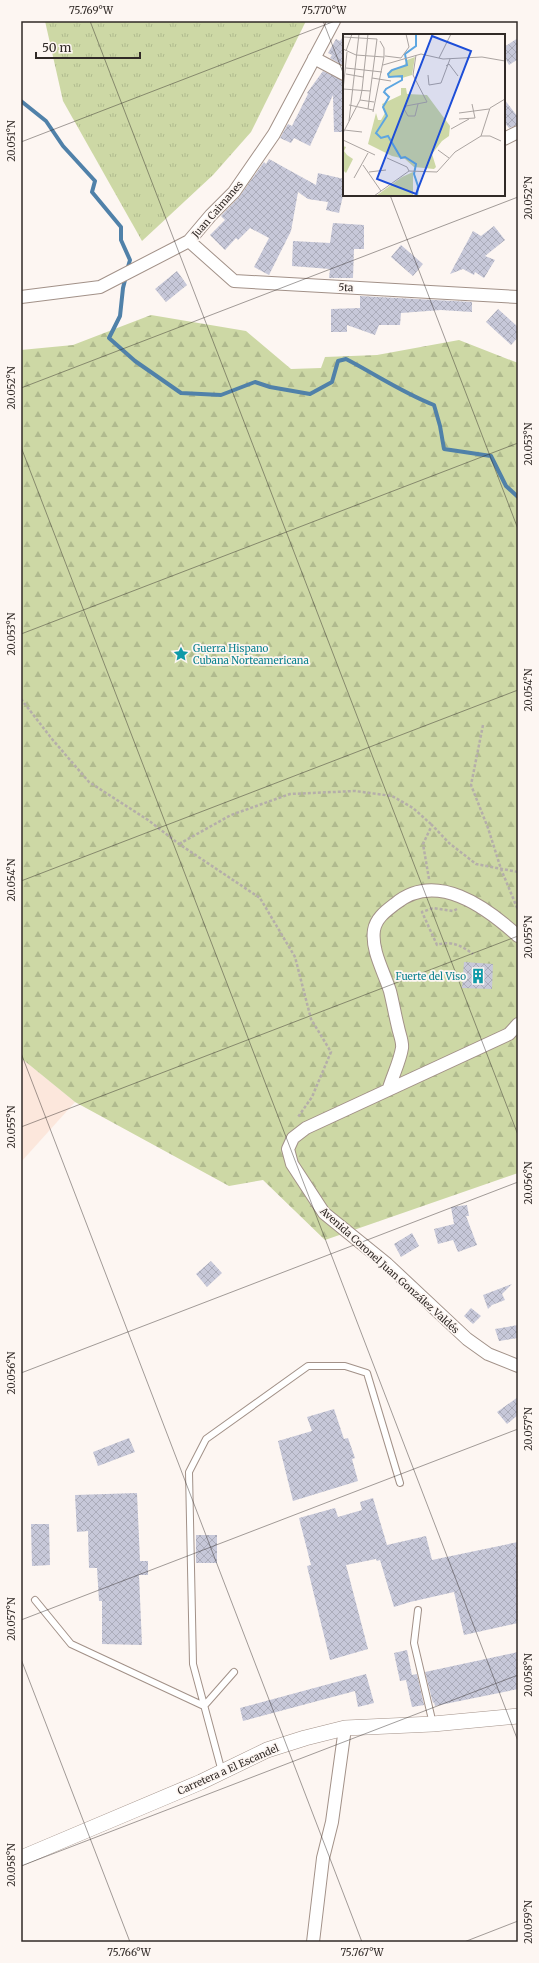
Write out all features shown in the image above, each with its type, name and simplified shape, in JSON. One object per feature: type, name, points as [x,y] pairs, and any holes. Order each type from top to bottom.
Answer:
[{"type":"street","name":"Juan Caimanes","points":[[21,297],[100,287],[189,241],[211,215],[234,192],[274,134],[334,21]]},
{"type":"street","points":[[314,58],[343,73]]},
{"type":"street","points":[[505,138],[518,132]]},
{"type":"street","name":"5ta","points":[[189,241],[234,281],[518,297]]},
{"type":"street","points":[[389,1088],[402,1047],[390,992],[374,942],[374,929],[381,915],[398,901],[414,894],[428,890],[444,891],[466,899],[498,918],[518,936]]},
{"type":"street","name":"Avenida Coronel Juan González Valdés","points":[[518,1024],[509,1034],[389,1088],[353,1108],[306,1128],[293,1138],[288,1149],[292,1164],[324,1212],[388,1264],[467,1339],[488,1354],[518,1366]]},
{"type":"street","name":"Carretera a El Escandel","points":[[21,1858],[222,1772],[267,1750],[305,1738],[345,1728],[433,1724],[518,1716]]},
{"type":"street","points":[[313,1942],[323,1858],[332,1822],[345,1728]]},
{"type":"lane","points":[[222,1772],[193,1664],[189,1472],[206,1440],[308,1366],[344,1366],[367,1373],[400,1483]]},
{"type":"lane","points":[[35,1600],[71,1644],[204,1706]]},
{"type":"lane","points":[[418,1610],[414,1643],[433,1724]]},
{"type":"lane","points":[[204,1706],[234,1672]]},
{"type":"path","points":[[21,699],[52,739],[89,782],[148,820],[179,844],[260,898],[295,957],[311,1019],[331,1052],[312,1097],[294,1123]]},
{"type":"path","points":[[482,725],[471,784],[488,828],[501,869],[518,910]]},
{"type":"path","points":[[179,844],[231,815],[290,794],[355,791],[392,796],[414,808],[449,844],[476,864],[518,872]]},
{"type":"path","points":[[428,890],[429,873],[423,844],[432,826]]},
{"type":"path","points":[[466,899],[460,908],[453,911],[433,908],[422,912],[437,945],[444,942],[460,945],[473,954]]},
{"type":"shaded area","points":[[21,1058],[75,1102],[21,1162]]},
{"type":"green space","points":[[45,21],[306,21],[251,132],[213,175],[142,241],[63,101]]},
{"type":"green space","points":[[151,315],[246,331],[291,369],[321,368],[325,357],[377,355],[459,340],[518,363],[518,1173],[325,1240],[263,1180],[229,1186],[75,1102],[21,1058],[21,350],[73,345]]},
{"type":"building","points":[[343,36],[343,65],[330,58],[332,55],[328,53],[336,39],[340,41]]},
{"type":"building","points":[[518,38],[518,59],[509,65],[505,58],[505,46]]},
{"type":"building","points":[[323,71],[343,81],[343,132],[334,132],[333,95],[310,146],[294,138],[291,143],[280,138],[288,124],[292,126],[308,94],[307,93]]},
{"type":"building","points":[[505,100],[518,117],[518,125],[509,128],[505,123]]},
{"type":"building","points":[[269,159],[316,185],[318,173],[343,179],[343,195],[339,213],[326,210],[328,202],[308,199],[298,192],[291,231],[269,275],[254,267],[269,238],[250,228],[238,240],[236,238],[225,250],[210,235],[225,220],[221,216],[239,197],[264,162],[266,164]]},
{"type":"building","points":[[333,223],[364,225],[364,249],[354,249],[353,278],[329,278],[330,269],[292,266],[293,241],[330,243]]},
{"type":"building","points":[[494,226],[505,240],[485,256],[495,260],[484,278],[475,272],[474,275],[463,269],[450,274],[473,231],[481,236]]},
{"type":"building","points":[[401,245],[423,264],[413,276],[391,257]]},
{"type":"building","points":[[177,271],[187,285],[166,302],[155,289]]},
{"type":"building","points":[[360,296],[472,302],[472,312],[441,310],[401,313],[400,325],[379,325],[375,335],[347,325],[347,332],[331,332],[331,309],[360,308]]},
{"type":"building","points":[[498,309],[518,327],[518,337],[511,345],[486,322]]},
{"type":"building","name":"Fuerte del Viso","points":[[464,962],[493,964],[492,989],[462,988]]},
{"type":"building","points":[[467,1205],[469,1216],[466,1216],[477,1245],[458,1252],[453,1240],[438,1244],[434,1229],[454,1224],[451,1207]]},
{"type":"building","points":[[412,1233],[419,1246],[401,1257],[394,1244]]},
{"type":"building","points":[[211,1261],[222,1273],[207,1287],[196,1274]]},
{"type":"building","points":[[512,1284],[502,1294],[505,1300],[492,1305],[488,1309],[483,1295]]},
{"type":"building","points":[[471,1308],[481,1316],[473,1324],[464,1316]]},
{"type":"building","points":[[518,1325],[518,1338],[499,1341],[495,1329]]},
{"type":"building","points":[[518,1397],[518,1415],[507,1424],[497,1412]]},
{"type":"building","points":[[334,1409],[344,1439],[348,1438],[355,1458],[352,1459],[358,1481],[293,1501],[278,1441],[312,1431],[307,1417]]},
{"type":"building","points":[[129,1438],[135,1452],[98,1466],[93,1452]]},
{"type":"building","points":[[137,1493],[140,1561],[148,1561],[148,1575],[139,1575],[142,1645],[102,1644],[102,1601],[99,1601],[97,1568],[89,1568],[88,1531],[77,1532],[75,1495]]},
{"type":"building","points":[[373,1498],[387,1545],[426,1536],[432,1560],[518,1542],[518,1623],[464,1635],[454,1592],[394,1607],[380,1560],[377,1561],[376,1559],[346,1565],[368,1649],[330,1660],[307,1566],[311,1565],[299,1518],[335,1508],[338,1517],[362,1510],[360,1502]]},
{"type":"building","points":[[31,1524],[49,1524],[50,1565],[32,1566]]},
{"type":"building","points":[[196,1535],[217,1535],[217,1563],[196,1563]]},
{"type":"building","points":[[407,1650],[412,1675],[417,1674],[424,1705],[412,1707],[406,1680],[400,1681],[394,1653]]},
{"type":"building","points":[[518,1652],[518,1689],[435,1706],[434,1702],[433,1703],[425,1672]]},
{"type":"building","points":[[366,1674],[374,1703],[358,1707],[355,1691],[243,1721],[240,1708]]},
{"type":"waterway","points":[[21,101],[46,121],[63,146],[95,181],[92,192],[121,227],[121,240],[130,260],[127,270]]},
{"type":"waterway","points":[[126,276],[120,316],[109,338],[135,361],[181,393],[221,395],[255,382],[270,387],[310,394],[332,382],[338,361],[346,359],[400,389],[434,405],[444,449],[491,456],[506,486],[518,497]]},
{"type":"place","name":"Guerra Hispano Cubana Norteamericana","points":[[181,654]]},
{"type":"place","name":"Fuerte del Viso","points":[[478,976]]}]
